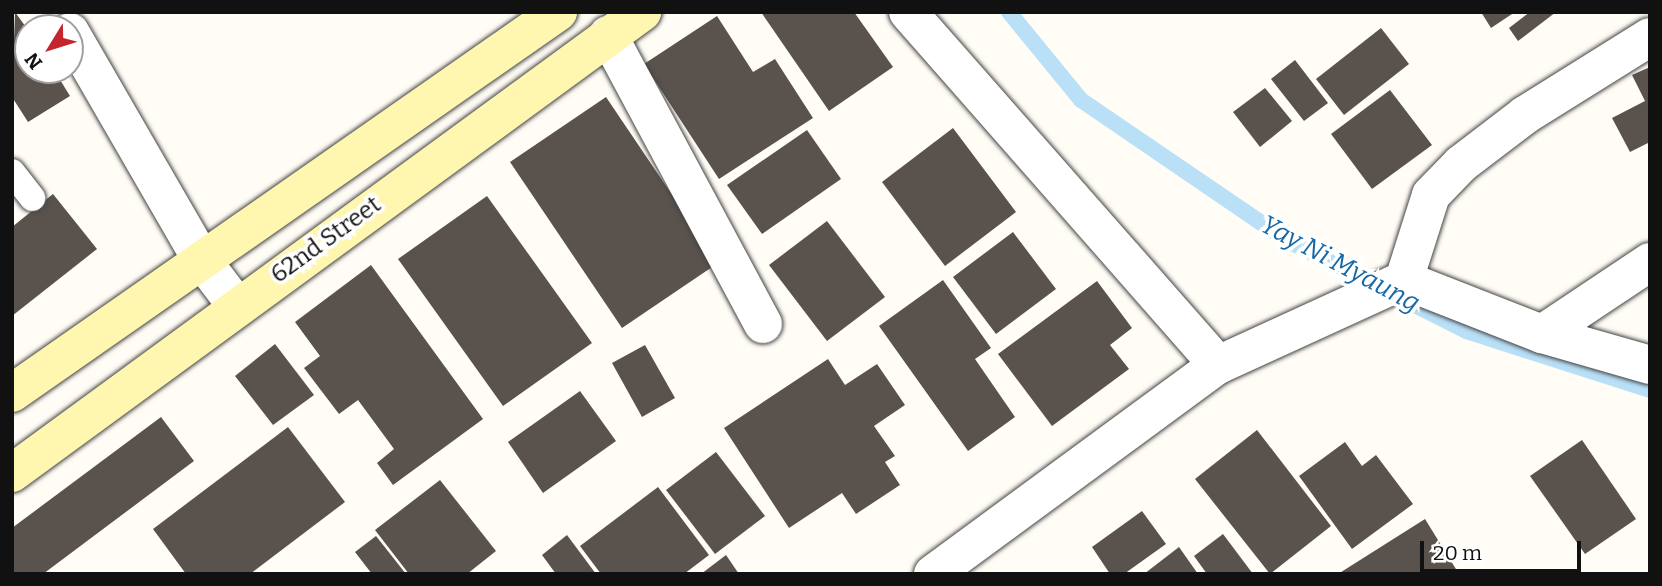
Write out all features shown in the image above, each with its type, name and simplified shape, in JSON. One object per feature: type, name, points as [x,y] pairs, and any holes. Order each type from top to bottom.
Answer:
[{"type":"main road","points":[[12,393],[558,12]]},
{"type":"main road","name":"62nd Street","points":[[12,473],[236,306],[642,12]]},
{"type":"street","points":[[908,12],[1218,365]]},
{"type":"street","points":[[608,35],[763,324]]},
{"type":"street","points":[[1398,282],[1431,195],[1461,164],[1525,116],[1650,37]]},
{"type":"street","points":[[84,56],[201,259],[236,306]]},
{"type":"street","points":[[1542,334],[1650,262]]},
{"type":"street","points":[[933,574],[1218,365],[1398,282],[1542,334],[1650,365]]},
{"type":"lane","points":[[12,172],[32,198]]},
{"type":"building","points":[[761,12],[854,12],[893,67],[829,111]]},
{"type":"building","points":[[1481,12],[1515,12],[1491,28]]},
{"type":"building","points":[[1530,12],[1556,12],[1518,41],[1509,28]]},
{"type":"building","points":[[717,16],[753,72],[775,59],[813,118],[719,179],[644,64]]},
{"type":"building","points":[[1381,28],[1409,64],[1344,115],[1316,79]]},
{"type":"building","points":[[14,40],[14,84],[63,84],[70,96],[28,122],[12,97]]},
{"type":"building","points":[[1295,60],[1328,103],[1304,121],[1271,79]]},
{"type":"building","points":[[1650,67],[1650,142],[1630,152],[1612,118],[1645,101],[1632,75]]},
{"type":"building","points":[[1265,88],[1292,121],[1260,147],[1233,112]]},
{"type":"building","points":[[1390,90],[1432,145],[1372,189],[1331,134]]},
{"type":"building","points":[[606,97],[718,263],[622,328],[510,162]]},
{"type":"building","points":[[953,128],[1016,212],[945,266],[882,182]]},
{"type":"building","points":[[807,130],[841,179],[762,234],[727,185]]},
{"type":"building","points":[[53,194],[97,249],[12,316],[12,227]]},
{"type":"building","points":[[487,196],[592,343],[503,406],[398,259]]},
{"type":"building","points":[[827,221],[885,297],[827,341],[769,265]]},
{"type":"building","points":[[1013,232],[1056,289],[996,334],[953,277]]},
{"type":"building","points":[[371,265],[483,419],[393,485],[377,463],[394,449],[358,400],[339,414],[304,368],[320,356],[295,322]]},
{"type":"building","points":[[943,280],[991,348],[975,359],[1015,417],[968,451],[879,326]]},
{"type":"building","points":[[1097,281],[1132,328],[1110,345],[1129,369],[1052,426],[998,354]]},
{"type":"building","points":[[275,344],[314,395],[273,425],[235,376]]},
{"type":"building","points":[[645,345],[675,398],[642,417],[612,363]]},
{"type":"building","points":[[828,359],[845,385],[877,364],[905,405],[874,426],[895,456],[885,462],[900,485],[856,514],[842,493],[789,528],[724,428]]},
{"type":"building","points":[[580,391],[616,441],[543,493],[508,442]]},
{"type":"building","points":[[161,417],[194,461],[43,574],[12,574],[12,528]]},
{"type":"building","points":[[288,427],[345,502],[250,574],[186,574],[153,529]]},
{"type":"building","points":[[1257,430],[1331,526],[1270,574],[1195,479]]},
{"type":"building","points":[[1582,440],[1636,519],[1585,554],[1530,476]]},
{"type":"building","points":[[1345,442],[1362,466],[1376,455],[1413,504],[1352,549],[1299,476]]},
{"type":"building","points":[[716,452],[765,516],[715,554],[666,490]]},
{"type":"building","points":[[440,480],[496,551],[467,574],[409,574],[375,530]]},
{"type":"building","points":[[658,487],[709,555],[684,574],[601,574],[580,546]]},
{"type":"building","points":[[1142,511],[1166,544],[1124,574],[1110,574],[1092,547]]},
{"type":"building","points":[[1425,519],[1459,574],[1338,574]]},
{"type":"building","points":[[1223,534],[1253,574],[1207,574],[1194,556]]},
{"type":"building","points":[[567,535],[596,574],[556,574],[542,555]]},
{"type":"building","points":[[376,536],[406,574],[372,574],[355,552]]},
{"type":"building","points":[[1179,547],[1198,574],[1144,574]]},
{"type":"building","points":[[726,555],[739,574],[701,574]]},
{"type":"waterway","name":"Yay Ni Myaung","points":[[1009,12],[1081,100],[1288,241],[1466,331],[1650,390]]}]
